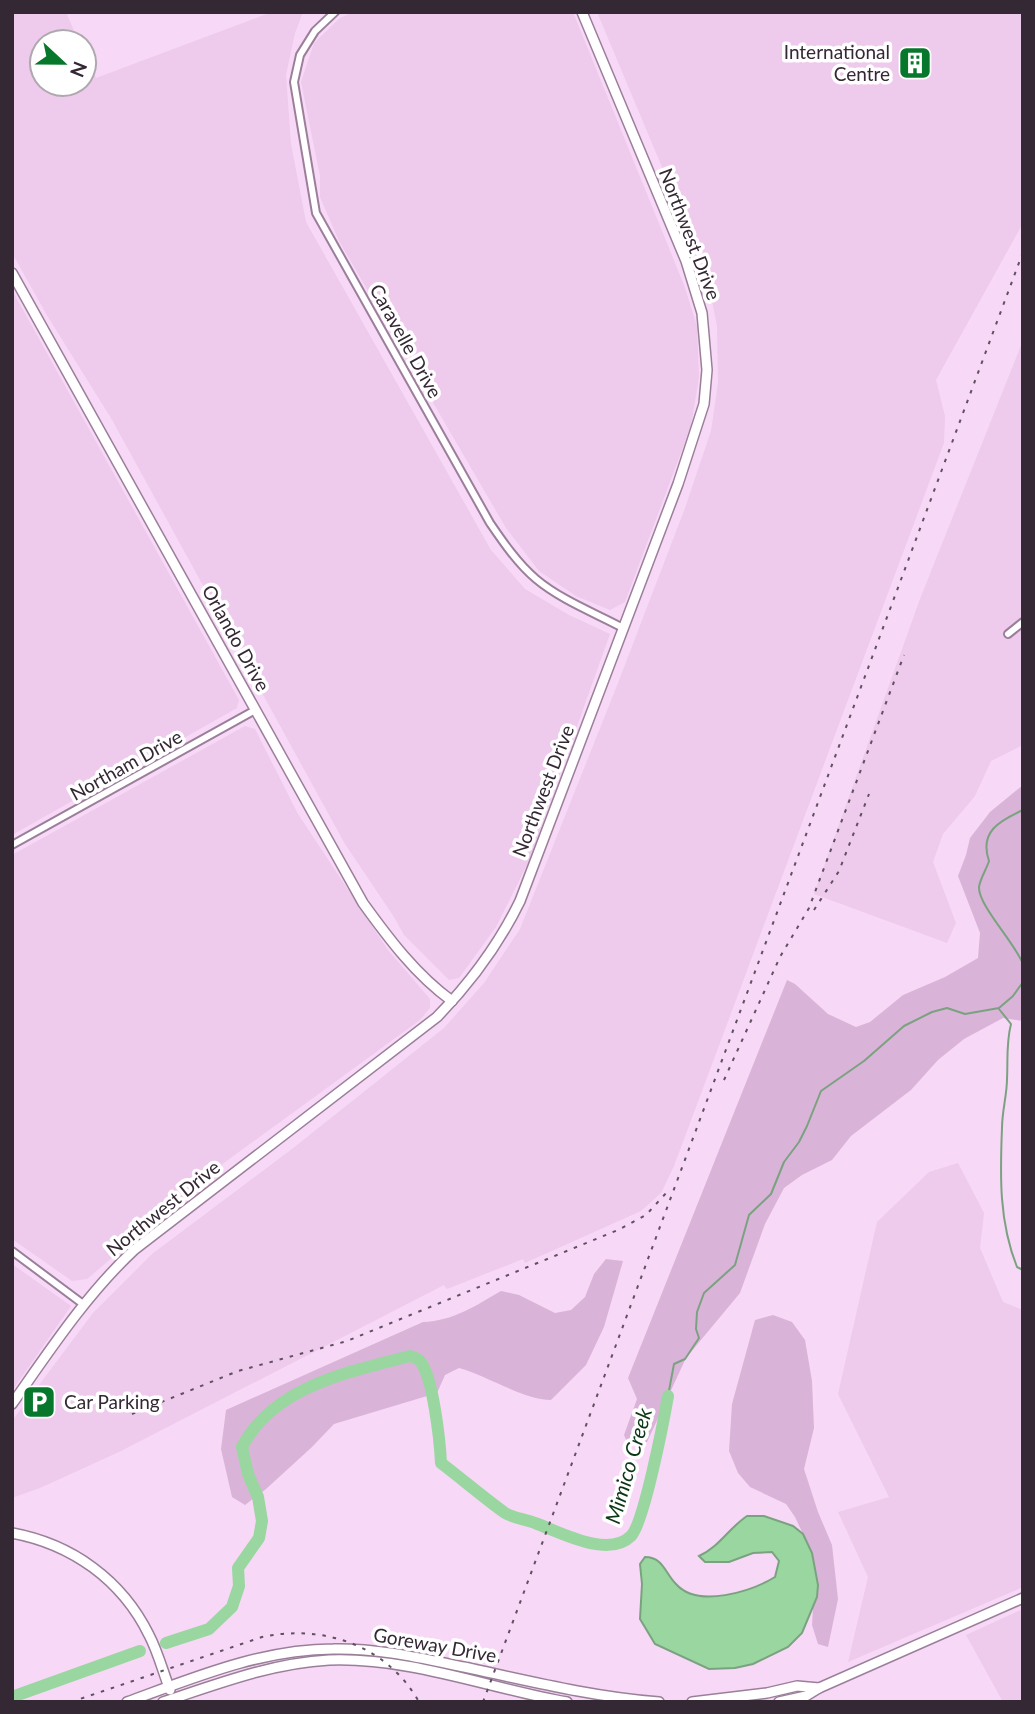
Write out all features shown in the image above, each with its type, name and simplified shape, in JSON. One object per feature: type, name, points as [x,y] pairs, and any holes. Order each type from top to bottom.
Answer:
[{"type":"street","name":"Caravelle Drive","points":[[335,12],[316,31],[300,55],[294,82],[316,213],[504,544],[536,579],[567,599],[623,628]]},
{"type":"street","name":"Northwest Drive","points":[[12,1404],[83,1304],[111,1272],[134,1250],[437,1017],[491,952],[520,901],[695,436],[704,404],[707,370],[702,313],[686,261],[582,12]]},
{"type":"street","name":"Orlando Drive","points":[[12,274],[149,515],[363,903],[406,958],[436,989],[452,1001]]},
{"type":"street","points":[[1008,634],[1023,622]]},
{"type":"street","name":"Northam Drive","points":[[12,845],[255,710]]},
{"type":"street","points":[[12,1251],[83,1304]]},
{"type":"street","points":[[12,1533],[37,1538],[66,1549],[113,1584],[136,1612],[150,1636],[169,1687],[168,1700]]},
{"type":"street","points":[[779,1702],[806,1696],[818,1688],[1023,1598]]},
{"type":"street","name":"Goreway Drive","points":[[127,1702],[272,1655],[331,1649],[383,1650],[594,1695],[659,1702]]},
{"type":"street","name":"Goreway Drive","points":[[168,1700],[271,1669],[329,1660],[382,1662],[567,1702]]},
{"type":"street","points":[[692,1702],[767,1693],[806,1685],[818,1688]]},
{"type":"shaded area","points":[[12,12],[66,12],[73,28],[28,28],[28,98],[98,98],[98,77],[272,12],[303,12],[295,33],[286,75],[291,144],[306,222],[491,550],[525,589],[569,615],[610,634],[528,863],[496,927],[459,978],[449,980],[404,935],[345,844],[111,418],[12,253]]},
{"type":"shaded area","points":[[354,12],[573,12],[684,285],[697,326],[699,377],[691,426],[625,602],[610,610],[576,596],[539,571],[506,528],[339,241],[320,197],[320,176],[301,82],[314,43],[340,18]]},
{"type":"shaded area","points":[[597,12],[1023,12],[1023,223],[936,380],[945,416],[944,443],[674,1166],[661,1193],[641,1211],[525,1263],[523,1259],[447,1289],[444,1285],[119,1452],[12,1498],[12,1421],[93,1313],[152,1254],[292,1149],[444,1028],[484,983],[520,929],[618,683],[685,508],[711,431],[718,383],[717,326],[706,272]]},
{"type":"shaded area","points":[[12,290],[239,700],[237,708],[12,835]]},
{"type":"shaded area","points":[[1022,343],[1023,745],[991,761],[975,796],[943,834],[933,862],[956,923],[947,943],[814,894],[920,599]]},
{"type":"shaded area","points":[[245,726],[255,729],[298,814],[388,950],[430,999],[430,1008],[420,1020],[221,1165],[87,1279],[72,1281],[12,1239],[12,855]]},
{"type":"shaded area","points":[[1023,785],[1023,1021],[1003,1018],[964,1039],[938,1060],[911,1090],[851,1136],[832,1160],[802,1175],[784,1188],[765,1224],[740,1293],[686,1358],[647,1442],[628,1444],[624,1435],[637,1399],[628,1378],[787,980],[828,1014],[856,1027],[870,1022],[903,995],[945,977],[978,958],[980,933],[958,876],[970,838],[990,812]]},
{"type":"shaded area","points":[[958,1163],[984,1213],[980,1248],[1003,1302],[1023,1310],[1023,1587],[848,1662],[868,1577],[838,1512],[889,1497],[838,1394],[877,1222],[929,1172]]},
{"type":"shaded area","points":[[606,1259],[623,1261],[604,1327],[586,1365],[551,1400],[529,1396],[459,1368],[445,1375],[437,1393],[334,1424],[266,1489],[245,1505],[232,1497],[221,1449],[226,1410],[423,1322],[444,1319],[463,1312],[501,1291],[519,1295],[555,1313],[571,1310],[585,1297],[594,1274]]},
{"type":"shaded area","points":[[12,1264],[71,1306],[12,1391]]},
{"type":"shaded area","points":[[773,1315],[792,1322],[805,1340],[812,1381],[814,1428],[804,1469],[832,1545],[838,1599],[828,1647],[818,1644],[812,1625],[818,1585],[812,1553],[795,1517],[786,1504],[750,1487],[738,1473],[729,1451],[732,1404],[755,1320]]},
{"type":"shaded area","points":[[747,1516],[764,1516],[793,1526],[803,1534],[812,1553],[818,1585],[817,1597],[802,1633],[788,1647],[753,1664],[709,1669],[655,1644],[640,1619],[640,1564],[645,1557],[656,1560],[676,1584],[698,1595],[725,1595],[753,1588],[775,1577],[779,1561],[772,1552],[753,1553],[729,1562],[705,1562],[699,1556],[712,1548]]},
{"type":"shaded area","points":[[1023,1609],[1023,1702],[1003,1702],[966,1635]]},
{"type":"waterway","name":"Mimico Creek","points":[[1023,810],[999,823],[989,835],[989,861],[979,887],[984,904],[1023,964]]},
{"type":"waterway","name":"Mimico Creek","points":[[668,1396],[674,1364],[685,1359],[699,1338],[696,1329],[697,1312],[704,1293],[735,1265],[749,1215],[771,1194],[784,1162],[807,1126],[821,1091],[864,1061],[904,1026],[932,1012],[947,1008],[965,1014],[999,1008],[1013,996],[1023,982]]},
{"type":"waterway","points":[[999,1009],[1011,1024],[1002,1122],[1002,1199],[1011,1250],[1017,1267],[1023,1270]]},
{"type":"waterway","name":"Mimico Creek","points":[[166,1643],[209,1629],[232,1607],[239,1586],[238,1568],[259,1538],[262,1521],[258,1497],[248,1474],[242,1447],[256,1426],[273,1409],[315,1385],[387,1362],[410,1356],[416,1358],[425,1369],[429,1380],[441,1463],[508,1515],[570,1537],[610,1545],[631,1536],[642,1512],[668,1396]]},
{"type":"waterway","name":"Mimico Creek","points":[[12,1697],[140,1651]]},
{"type":"railway","points":[[483,1702],[1023,252]]},
{"type":"railway","points":[[724,1080],[780,957],[809,908],[904,655]]},
{"type":"railway","points":[[814,910],[839,871],[869,794]]},
{"type":"railway","points":[[132,1414],[238,1371],[347,1341],[618,1230],[646,1215],[668,1191]]},
{"type":"railway","points":[[71,1702],[262,1637],[285,1634],[330,1637],[371,1653],[390,1666],[406,1682],[419,1702]]},
{"type":"place","name":"International Centre","points":[[915,63]]},
{"type":"place","name":"Car Parking","points":[[39,1402]]}]
